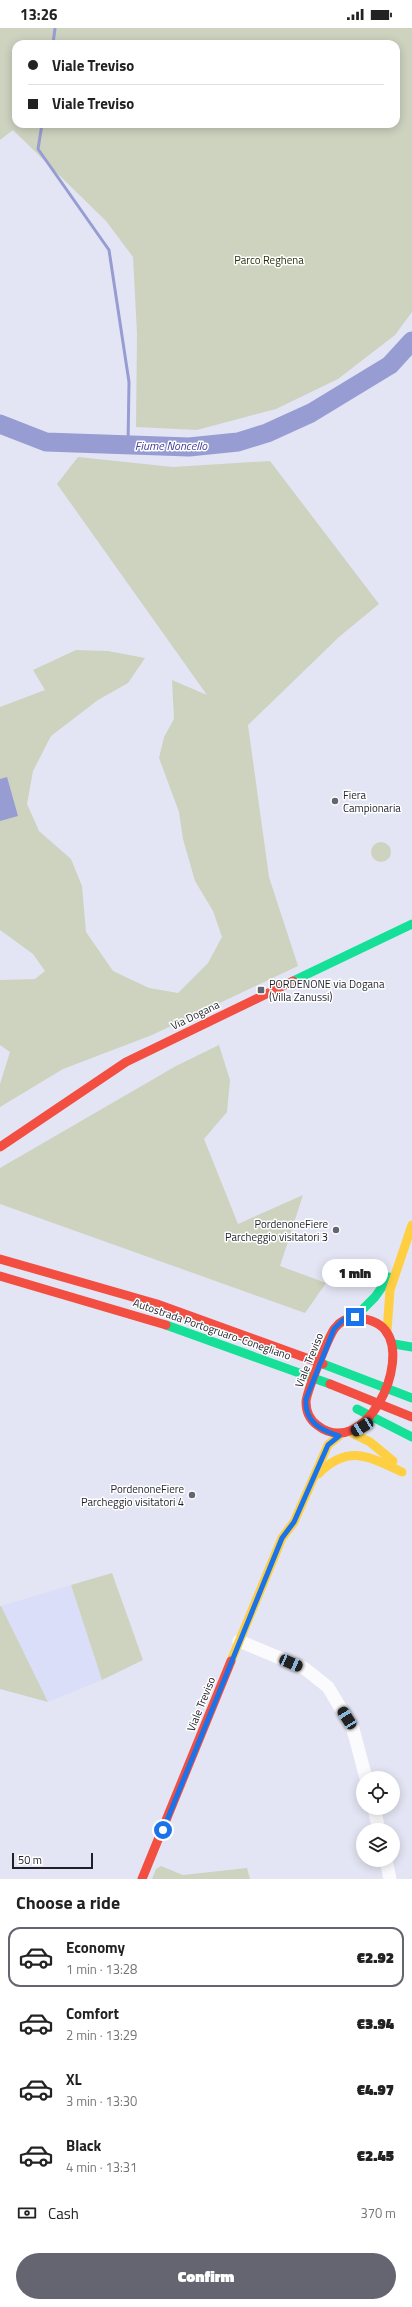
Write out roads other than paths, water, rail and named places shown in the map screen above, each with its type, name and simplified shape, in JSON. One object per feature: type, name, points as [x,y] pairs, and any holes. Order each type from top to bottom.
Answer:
[{"type":"main road","name":"Via Dogana","points":[[0,1148],[126,1062],[412,924]]},
{"type":"main road","name":"Viale Treviso","points":[[394,1344],[387,1331],[386,1304],[395,1268],[412,1226]]},
{"type":"main road","name":"Autostrada Portogruaro-Conegliano","points":[[0,1259],[110,1290],[288,1346],[412,1398]]},
{"type":"main road","name":"Viale Treviso","points":[[355,1317],[375,1297],[395,1268]]},
{"type":"main road","name":"Autostrada Portogruaro-Conegliano","points":[[0,1276],[112,1308],[200,1338],[247,1362],[280,1370],[409,1416]]},
{"type":"main road","name":"Viale Treviso","points":[[314,1435],[313,1423],[305,1408],[306,1399],[334,1329],[343,1320],[355,1317],[371,1320],[387,1331]]},
{"type":"main road","points":[[313,1423],[326,1432],[339,1436],[352,1434],[362,1427],[374,1413],[383,1394],[394,1359],[394,1344],[412,1347]]},
{"type":"main road","points":[[288,1346],[308,1348],[333,1357]]},
{"type":"main road","points":[[280,1370],[322,1393]]},
{"type":"main road","points":[[383,1374],[398,1380]]},
{"type":"main road","points":[[351,1406],[412,1437]]},
{"type":"main road","points":[[352,1434],[370,1442],[388,1457],[402,1472]]},
{"type":"main road","name":"Viale Treviso","points":[[282,1538],[294,1522],[328,1445],[339,1436]]},
{"type":"main road","points":[[312,1481],[324,1467],[338,1457],[345,1455],[367,1456],[412,1476]]},
{"type":"main road","name":"Viale Treviso","points":[[142,1879],[282,1538],[288,1512]]},
{"type":"street","points":[[239,1641],[304,1668],[328,1687],[353,1729],[364,1771]]},
{"type":"street","points":[[387,1867],[390,1879]]},
{"type":"water","points":[[7,777],[18,816],[0,821],[0,779]]},
{"type":"waterway","points":[[54,40],[55,28]]},
{"type":"waterway","points":[[41,128],[38,149],[109,250],[129,382],[128,445]]},
{"type":"waterway","name":"Fiume Noncello","points":[[0,424],[46,442],[189,447],[238,442],[267,433],[311,413],[390,365],[412,341]]},
{"type":"place","name":"Fiera Campionaria","points":[[335,801]]},
{"type":"place","name":"PORDENONE via Dogana (Villa Zanussi)","points":[[261,990]]},
{"type":"place","name":"PordenoneFiere Parcheggio visitatori 3","points":[[336,1230]]},
{"type":"place","name":"PordenoneFiere Parcheggio visitatori 4","points":[[192,1495]]},
{"type":"park label","name":"Parco Reghena","points":[[269,260]]}]
